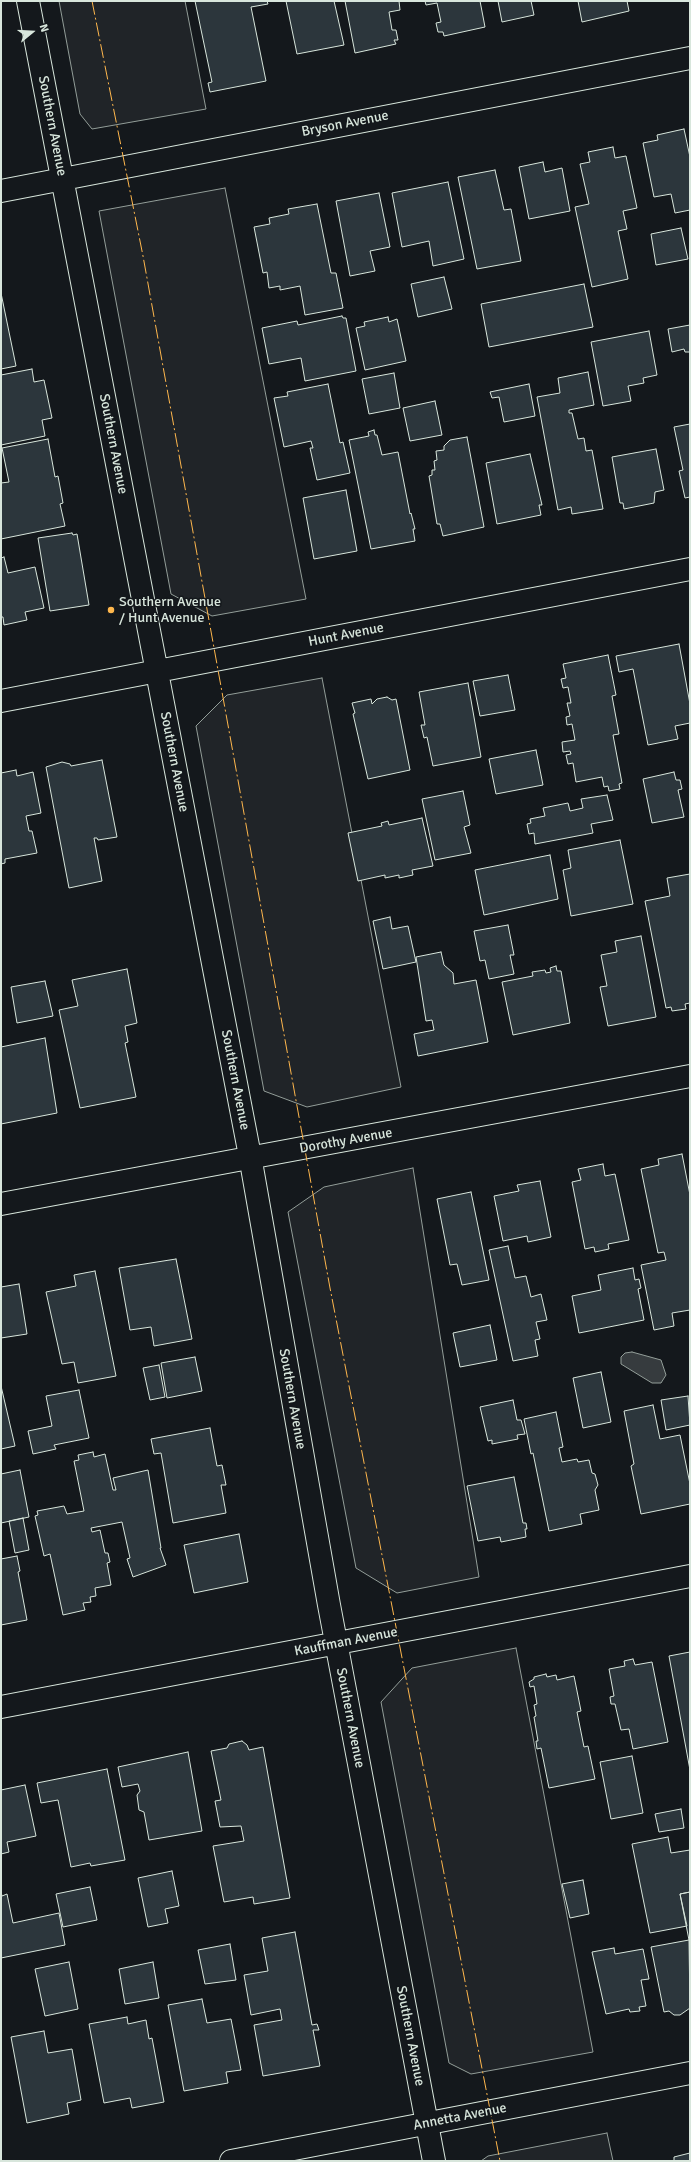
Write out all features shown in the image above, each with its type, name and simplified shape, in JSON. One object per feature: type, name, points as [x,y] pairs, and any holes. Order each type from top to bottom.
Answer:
[{"type":"street","name":"Southern Avenue","points":[[28,1],[250,1156],[336,1644],[434,2161]]},
{"type":"street","name":"Bryson Avenue","points":[[1,191],[690,58]]},
{"type":"street","name":"Hunt Avenue","points":[[1,701],[690,569]]},
{"type":"street","name":"Dorothy Avenue","points":[[1,1204],[250,1156],[304,1149],[690,1076]]},
{"type":"street","name":"Kauffman Avenue","points":[[1,1707],[690,1576]]},
{"type":"street","name":"Annetta Avenue","points":[[231,2161],[690,2073]]},
{"type":"shaded area","points":[[59,1],[185,1],[206,109],[92,129],[80,114]]},
{"type":"shaded area","points":[[225,188],[306,599],[212,616],[171,594],[99,211]]},
{"type":"shaded area","points":[[322,678],[401,1087],[307,1107],[264,1091],[196,726],[227,695]]},
{"type":"shaded area","points":[[413,1168],[479,1577],[397,1593],[356,1568],[288,1212],[324,1187]]},
{"type":"shaded area","points":[[632,1352],[661,1360],[666,1375],[661,1383],[652,1383],[621,1364],[621,1357],[625,1353]]},
{"type":"shaded area","points":[[516,1648],[593,2052],[471,2074],[449,2063],[381,1702],[412,1668]]},
{"type":"shaded area","points":[[607,2133],[613,2161],[481,2161],[488,2156]]},
{"type":"building","points":[[195,1],[267,1],[268,4],[251,7],[266,81],[210,92],[208,83],[212,82]]},
{"type":"building","points":[[286,1],[334,1],[344,45],[297,54]]},
{"type":"building","points":[[345,1],[399,1],[400,10],[389,12],[392,30],[396,30],[398,40],[394,40],[396,44],[355,53]]},
{"type":"building","points":[[425,1],[480,1],[485,27],[444,36],[443,32],[438,32],[436,23],[441,22],[437,3],[426,5]]},
{"type":"building","points":[[498,1],[531,1],[534,15],[502,22]]},
{"type":"building","points":[[578,1],[627,1],[629,11],[582,22]]},
{"type":"building","points":[[684,129],[690,157],[690,210],[675,213],[671,194],[654,197],[643,143],[658,140],[657,135]]},
{"type":"building","points":[[613,147],[615,158],[626,156],[637,208],[623,211],[627,229],[618,231],[628,279],[592,287],[575,207],[589,204],[580,164],[590,162],[588,152]]},
{"type":"building","points":[[543,162],[545,172],[562,168],[570,211],[529,219],[519,167]]},
{"type":"building","points":[[495,170],[504,210],[511,209],[521,261],[477,269],[458,177]]},
{"type":"building","points":[[448,182],[464,259],[433,266],[429,241],[402,247],[392,193]]},
{"type":"building","points":[[379,193],[390,247],[370,251],[375,271],[350,276],[336,201]]},
{"type":"building","points":[[317,204],[331,273],[336,273],[343,308],[305,315],[300,286],[280,290],[280,286],[269,288],[267,272],[263,273],[254,227],[270,224],[269,218],[289,214],[288,209]]},
{"type":"building","points":[[681,228],[688,259],[656,265],[651,234]]},
{"type":"building","points":[[444,277],[452,309],[418,317],[411,284]]},
{"type":"building","points":[[584,284],[593,327],[489,347],[481,304]]},
{"type":"building","points":[[1,293],[16,366],[1,369]]},
{"type":"building","points":[[342,316],[343,318],[346,318],[356,371],[305,381],[301,358],[269,364],[262,328],[297,321],[298,325]]},
{"type":"building","points":[[388,317],[389,322],[397,319],[406,361],[365,370],[356,328],[365,326],[364,322]]},
{"type":"building","points":[[690,325],[690,352],[685,352],[684,349],[672,352],[668,329]]},
{"type":"building","points":[[649,331],[657,375],[643,378],[644,383],[628,386],[631,401],[603,406],[591,342]]},
{"type":"building","points":[[32,369],[34,382],[44,380],[52,418],[42,420],[45,436],[1,445],[1,375]]},
{"type":"building","points":[[588,372],[594,405],[569,410],[569,413],[572,413],[578,439],[584,438],[586,451],[592,450],[603,509],[572,514],[571,507],[558,510],[537,397],[560,393],[558,378]]},
{"type":"building","points":[[394,373],[400,408],[369,414],[362,379]]},
{"type":"building","points":[[328,384],[340,443],[343,442],[350,473],[317,480],[310,448],[313,448],[311,441],[284,447],[274,398],[288,396],[287,392]]},
{"type":"building","points":[[529,384],[535,416],[504,422],[499,397],[492,398],[490,392]]},
{"type":"building","points":[[435,401],[442,435],[410,441],[403,408]]},
{"type":"building","points":[[690,424],[690,497],[685,498],[679,471],[683,470],[674,427]]},
{"type":"building","points":[[374,430],[375,435],[377,435],[382,455],[398,452],[410,514],[411,513],[415,529],[413,529],[415,541],[371,549],[349,440],[369,436],[368,432]]},
{"type":"building","points":[[467,437],[484,527],[443,536],[440,524],[437,524],[429,476],[432,475],[432,470],[435,470],[434,461],[437,460],[436,451],[444,450],[444,446],[450,440]]},
{"type":"building","points":[[48,439],[55,477],[58,476],[63,503],[60,504],[65,526],[1,539],[1,483],[9,482],[2,448]]},
{"type":"building","points":[[656,449],[664,490],[655,492],[654,503],[624,509],[623,503],[620,503],[612,457]]},
{"type":"building","points":[[530,454],[542,505],[539,505],[541,515],[497,524],[486,463]]},
{"type":"building","points":[[346,490],[357,551],[314,559],[303,498]]},
{"type":"building","points":[[72,533],[73,535],[77,534],[89,605],[50,611],[38,538]]},
{"type":"building","points":[[4,557],[8,573],[35,567],[44,608],[25,612],[27,620],[4,625],[3,617],[1,617],[1,558]]},
{"type":"building","points":[[679,644],[690,704],[690,723],[675,726],[678,739],[648,745],[633,669],[619,672],[616,656]]},
{"type":"building","points":[[608,655],[616,695],[612,696],[619,734],[613,735],[622,783],[619,784],[620,789],[609,791],[608,786],[604,787],[602,777],[576,782],[573,763],[568,764],[566,755],[571,754],[570,751],[563,752],[562,742],[575,740],[572,724],[567,725],[566,717],[570,716],[567,703],[571,703],[568,687],[563,688],[561,679],[566,678],[563,664]]},
{"type":"building","points":[[508,675],[515,710],[480,716],[473,681]]},
{"type":"building","points":[[468,683],[481,757],[433,766],[427,737],[424,738],[421,725],[425,725],[419,692]]},
{"type":"building","points":[[387,697],[392,700],[396,699],[410,770],[368,779],[353,714],[355,713],[352,703],[371,699],[372,704],[377,699]]},
{"type":"building","points":[[536,750],[543,785],[496,794],[489,759]]},
{"type":"building","points":[[102,760],[117,837],[98,840],[97,838],[94,838],[102,881],[69,888],[46,767],[62,762],[70,764],[71,766]]},
{"type":"building","points":[[16,770],[17,776],[33,772],[41,813],[26,816],[29,831],[32,831],[37,853],[5,859],[5,863],[1,864],[1,773]]},
{"type":"building","points":[[674,772],[676,780],[680,780],[682,789],[678,790],[684,817],[652,823],[643,779]]},
{"type":"building","points":[[463,791],[470,825],[464,827],[471,853],[435,860],[422,799]]},
{"type":"building","points":[[607,795],[613,820],[591,824],[593,833],[535,844],[534,833],[529,834],[527,824],[531,823],[530,819],[545,816],[543,808],[568,803],[570,811],[583,808],[581,799]]},
{"type":"building","points":[[422,818],[433,866],[412,870],[413,875],[399,878],[399,875],[385,878],[385,875],[358,881],[348,833],[382,826],[381,823],[388,821],[389,825]]},
{"type":"building","points":[[620,840],[633,904],[571,916],[563,870],[571,868],[568,850]]},
{"type":"building","points":[[550,855],[558,899],[484,915],[475,870]]},
{"type":"building","points":[[690,874],[690,1003],[685,1004],[686,1009],[672,1011],[671,1007],[666,1008],[645,901],[670,896],[667,878]]},
{"type":"building","points":[[390,917],[392,929],[408,926],[416,962],[383,969],[373,921]]},
{"type":"building","points":[[508,925],[514,955],[510,955],[514,974],[489,979],[485,960],[480,961],[474,931]]},
{"type":"building","points":[[641,936],[656,1017],[608,1026],[600,987],[607,986],[601,955],[617,952],[615,941]]},
{"type":"building","points":[[441,952],[444,965],[453,973],[454,984],[476,980],[488,1042],[418,1056],[414,1034],[434,1030],[432,1020],[426,1021],[416,957]]},
{"type":"building","points":[[556,966],[557,971],[561,971],[570,1023],[513,1035],[502,982],[533,976],[532,972],[545,970],[546,973],[551,972],[550,968]]},
{"type":"building","points":[[127,969],[137,1023],[125,1026],[128,1042],[125,1043],[136,1097],[80,1108],[59,1010],[78,1006],[72,980]]},
{"type":"building","points":[[45,981],[53,1016],[17,1023],[11,987]]},
{"type":"building","points":[[45,1038],[57,1113],[1,1124],[1,1047]]},
{"type":"building","points":[[682,1154],[690,1195],[690,1310],[672,1313],[674,1326],[654,1330],[641,1265],[666,1260],[664,1252],[658,1253],[641,1169],[659,1165],[658,1159]]},
{"type":"building","points":[[603,1164],[605,1176],[615,1174],[629,1240],[608,1244],[609,1249],[595,1252],[594,1247],[585,1249],[572,1182],[581,1180],[578,1169]]},
{"type":"building","points":[[540,1181],[551,1237],[528,1242],[527,1236],[503,1241],[494,1196],[519,1191],[517,1185]]},
{"type":"building","points":[[471,1192],[489,1280],[462,1285],[457,1264],[450,1265],[437,1199]]},
{"type":"building","points":[[508,1246],[515,1278],[526,1276],[531,1297],[541,1294],[547,1320],[536,1322],[540,1339],[535,1340],[538,1356],[513,1361],[489,1250]]},
{"type":"building","points":[[176,1259],[192,1339],[154,1346],[151,1327],[130,1330],[119,1268]]},
{"type":"building","points":[[633,1268],[635,1280],[639,1279],[641,1288],[638,1289],[644,1320],[579,1333],[572,1296],[601,1290],[598,1275]]},
{"type":"building","points":[[95,1271],[116,1376],[78,1383],[74,1362],[62,1364],[46,1292],[76,1286],[74,1275]]},
{"type":"building","points":[[19,1284],[27,1334],[1,1338],[1,1287]]},
{"type":"building","points":[[490,1325],[497,1360],[460,1367],[453,1333]]},
{"type":"building","points":[[195,1357],[202,1391],[167,1398],[161,1363]]},
{"type":"building","points":[[159,1365],[165,1397],[150,1400],[143,1368]]},
{"type":"building","points":[[601,1372],[611,1422],[583,1428],[573,1378]]},
{"type":"building","points":[[1,1386],[15,1446],[1,1449]]},
{"type":"building","points":[[79,1390],[89,1438],[54,1445],[56,1449],[33,1454],[28,1431],[52,1426],[46,1396]]},
{"type":"building","points":[[688,1396],[690,1425],[666,1430],[661,1400]]},
{"type":"building","points":[[513,1400],[517,1420],[521,1420],[525,1434],[517,1435],[518,1439],[492,1444],[492,1440],[488,1441],[480,1407]]},
{"type":"building","points":[[653,1405],[660,1439],[680,1435],[690,1484],[690,1504],[641,1514],[631,1466],[634,1464],[624,1411]]},
{"type":"building","points":[[556,1412],[563,1447],[559,1448],[562,1462],[577,1459],[578,1462],[589,1460],[592,1473],[595,1474],[598,1485],[595,1490],[599,1510],[580,1514],[582,1524],[549,1531],[533,1453],[531,1454],[524,1419]]},
{"type":"building","points":[[210,1428],[217,1466],[222,1465],[226,1485],[221,1485],[226,1513],[173,1523],[161,1453],[154,1454],[151,1439]]},
{"type":"building","points":[[93,1452],[94,1457],[105,1454],[113,1490],[116,1490],[113,1478],[148,1470],[160,1548],[166,1565],[133,1577],[127,1559],[130,1558],[122,1522],[91,1528],[92,1532],[100,1530],[105,1553],[108,1553],[110,1562],[107,1563],[111,1585],[95,1588],[96,1596],[90,1597],[91,1602],[83,1603],[85,1610],[63,1615],[50,1554],[44,1556],[35,1516],[38,1515],[37,1511],[64,1506],[67,1514],[84,1511],[74,1461],[79,1460],[78,1455]]},
{"type":"building","points":[[20,1470],[29,1517],[1,1523],[1,1474]]},
{"type":"building","points":[[514,1477],[523,1523],[526,1523],[526,1537],[501,1542],[500,1537],[478,1541],[467,1486]]},
{"type":"building","points":[[23,1518],[29,1550],[15,1553],[9,1521]]},
{"type":"building","points":[[239,1534],[248,1582],[194,1593],[184,1545]]},
{"type":"building","points":[[17,1556],[20,1571],[18,1572],[27,1620],[1,1625],[1,1559]]},
{"type":"building","points":[[690,1652],[690,1770],[669,1656]]},
{"type":"building","points":[[633,1659],[635,1665],[652,1662],[668,1742],[633,1749],[629,1729],[621,1730],[615,1704],[611,1704],[610,1697],[614,1696],[609,1669],[625,1666],[624,1661]]},
{"type":"building","points":[[546,1674],[547,1677],[556,1675],[557,1680],[574,1676],[581,1711],[577,1712],[584,1747],[588,1746],[595,1779],[549,1788],[541,1748],[537,1749],[536,1741],[538,1741],[534,1717],[536,1716],[534,1705],[537,1704],[534,1686],[530,1687],[529,1682],[534,1679],[534,1677]]},
{"type":"building","points":[[242,1741],[247,1745],[249,1750],[263,1747],[290,1898],[254,1904],[253,1897],[224,1902],[213,1846],[244,1841],[241,1826],[220,1827],[215,1801],[221,1800],[211,1751],[227,1748],[229,1744]]},
{"type":"building","points":[[188,1752],[202,1831],[149,1840],[144,1812],[139,1810],[137,1795],[140,1791],[138,1784],[122,1787],[118,1767]]},
{"type":"building","points":[[632,1756],[643,1813],[611,1819],[600,1762]]},
{"type":"building","points":[[107,1769],[125,1860],[91,1866],[90,1863],[71,1867],[58,1800],[41,1803],[37,1783]]},
{"type":"building","points":[[25,1785],[36,1836],[7,1842],[9,1852],[1,1854],[1,1790]]},
{"type":"building","points":[[681,1809],[684,1828],[659,1832],[655,1814]]},
{"type":"building","points":[[668,1837],[671,1853],[690,1850],[690,1892],[680,1894],[687,1926],[650,1933],[632,1844]]},
{"type":"building","points":[[172,1871],[179,1906],[165,1909],[168,1923],[148,1927],[138,1878]]},
{"type":"building","points":[[583,1880],[589,1914],[570,1918],[562,1884]]},
{"type":"building","points":[[90,1887],[97,1920],[63,1927],[56,1894]]},
{"type":"building","points":[[1,1892],[2,1896],[7,1894],[13,1923],[59,1913],[65,1945],[1,1958]]},
{"type":"building","points":[[690,1892],[690,1940],[689,1940],[680,1894]]},
{"type":"building","points":[[295,1932],[312,2025],[317,2024],[319,2030],[313,2030],[320,2066],[263,2076],[254,2025],[282,2020],[280,2009],[251,2015],[244,1975],[268,1971],[262,1938]]},
{"type":"building","points":[[689,1940],[690,2008],[680,2015],[674,2015],[669,2011],[664,2012],[651,1947]]},
{"type":"building","points":[[230,1944],[236,1980],[205,1984],[198,1950]]},
{"type":"building","points":[[614,1948],[615,1954],[643,1949],[649,1979],[641,1980],[646,2006],[639,2007],[640,2011],[630,2012],[629,2009],[606,2014],[592,1952]]},
{"type":"building","points":[[69,1962],[78,2009],[45,2016],[35,1969]]},
{"type":"building","points":[[153,1962],[159,1998],[125,2004],[119,1969]]},
{"type":"building","points":[[202,1999],[207,2023],[231,2019],[241,2070],[226,2072],[228,2083],[184,2091],[168,2005]]},
{"type":"building","points":[[127,2017],[128,2024],[146,2020],[149,2039],[152,2038],[164,2102],[132,2108],[130,2098],[104,2103],[89,2024]]},
{"type":"building","points":[[44,2031],[48,2053],[72,2049],[81,2100],[67,2103],[69,2114],[27,2123],[11,2037]]},
{"type":"building","points":[[690,2153],[690,2161],[674,2161],[674,2157]]},
{"type":"power","points":[[92,1],[143,256],[330,1288],[500,2161]]},
{"type":"place","name":"Southern Avenue / Hunt Avenue","points":[[111,610]]}]
